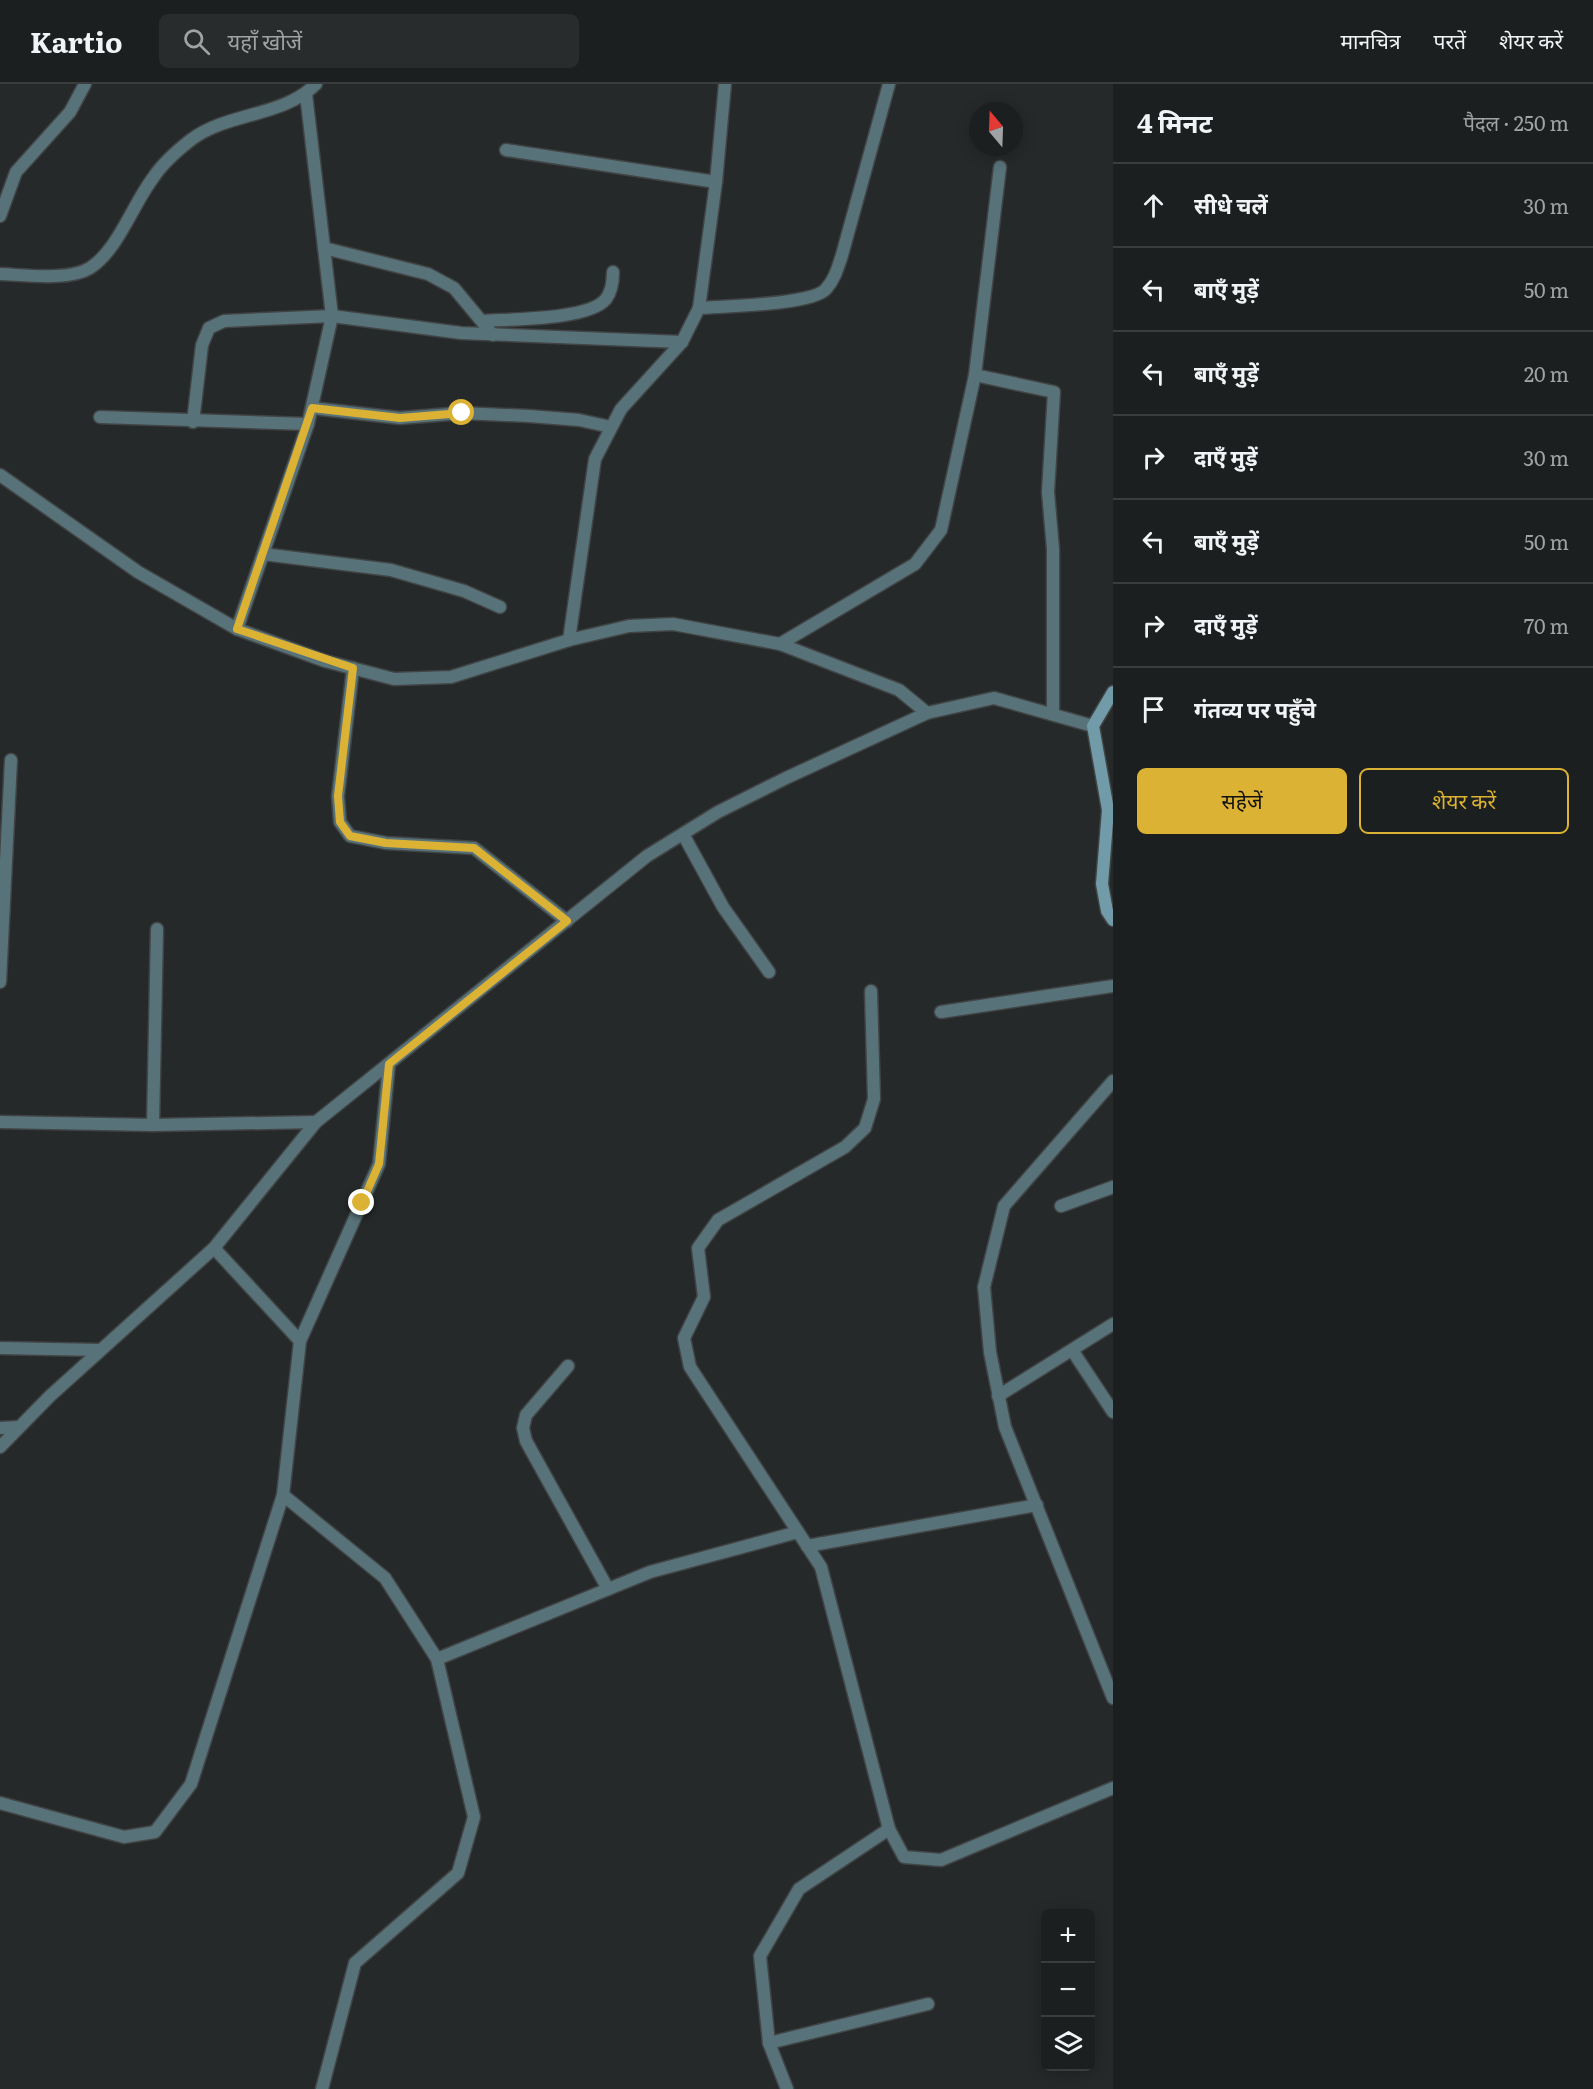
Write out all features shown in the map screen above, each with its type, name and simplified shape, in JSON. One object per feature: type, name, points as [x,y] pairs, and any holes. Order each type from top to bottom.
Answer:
[{"type":"street","points":[[0,216],[16,172],[70,112],[85,84]]},
{"type":"street","points":[[0,274],[58,276],[89,269],[106,254],[154,176],[191,140],[215,125],[271,109],[306,94],[316,84]]},
{"type":"street","points":[[569,640],[595,459],[621,409],[682,342],[699,308],[716,182],[725,84]]},
{"type":"street","points":[[699,308],[808,299],[825,290],[837,272],[889,84]]},
{"type":"street","points":[[237,629],[308,424],[332,316],[306,94]]},
{"type":"street","points":[[506,150],[716,182]]},
{"type":"street","points":[[780,644],[915,564],[941,530],[975,375],[1000,167]]},
{"type":"street","points":[[324,248],[428,274],[454,288],[493,335]]},
{"type":"street","points":[[483,321],[563,315],[593,309],[606,299],[612,284],[613,272]]},
{"type":"street","points":[[193,422],[202,345],[209,328],[224,321],[332,316],[461,333],[682,342]]},
{"type":"street","points":[[975,375],[1054,392],[1048,492],[1053,549],[1053,713]]},
{"type":"street","points":[[312,408],[400,418],[462,413],[529,416],[579,420],[611,427]]},
{"type":"street","points":[[100,417],[193,422],[308,424]]},
{"type":"street","points":[[0,475],[138,572],[237,629],[353,668],[394,679],[451,677],[569,640],[629,626],[673,624],[780,644],[899,690],[927,713]]},
{"type":"street","points":[[263,554],[391,570],[445,584],[500,607]]},
{"type":"street","points":[[353,668],[338,796],[340,822],[350,836],[386,843],[474,848],[567,921]]},
{"type":"street","points":[[1113,692],[1094,726],[1111,809],[1102,884],[1107,911],[1113,920]]},
{"type":"street","points":[[0,1447],[100,1350],[214,1248],[316,1122],[647,856],[718,812],[777,782],[927,713],[994,698],[1094,726]]},
{"type":"street","points":[[0,982],[11,760]]},
{"type":"street","points":[[683,834],[723,907],[769,972]]},
{"type":"street","points":[[153,1125],[157,929]]},
{"type":"street","points":[[941,1012],[1113,986]]},
{"type":"street","points":[[871,991],[874,1099],[865,1128],[845,1147],[718,1220],[698,1248],[704,1297],[684,1338],[690,1367],[821,1568],[889,1829],[904,1857],[941,1860],[1113,1788]]},
{"type":"street","points":[[0,1803],[124,1837],[154,1832],[191,1784],[283,1495],[300,1341],[379,1164],[389,1064]]},
{"type":"street","points":[[1113,1081],[1004,1206],[984,1287],[990,1352],[1005,1427],[1113,1698]]},
{"type":"street","points":[[0,1122],[153,1125],[316,1122]]},
{"type":"street","points":[[1061,1206],[1113,1187]]},
{"type":"street","points":[[214,1248],[300,1341]]},
{"type":"street","points":[[998,1396],[1113,1324]]},
{"type":"street","points":[[0,1348],[100,1350]]},
{"type":"street","points":[[1072,1350],[1113,1412]]},
{"type":"street","points":[[568,1366],[526,1415],[523,1428],[526,1441],[608,1589]]},
{"type":"street","points":[[0,1428],[19,1427]]},
{"type":"street","points":[[283,1495],[385,1578],[437,1659],[474,1817],[458,1873],[355,1963],[322,2089]]},
{"type":"street","points":[[807,1546],[1037,1505]]},
{"type":"street","points":[[437,1659],[608,1589],[683,1562],[798,1532]]},
{"type":"street","points":[[787,2089],[769,2043],[760,1956],[799,1889],[889,1829]]},
{"type":"street","points":[[769,2043],[928,2004]]},
{"type":"route","points":[[362,1203],[379,1164],[389,1064],[567,921],[504,868],[474,848],[444,844],[386,843],[350,836],[340,822],[338,796],[353,668],[237,629],[312,408],[400,418],[462,413]]}]
